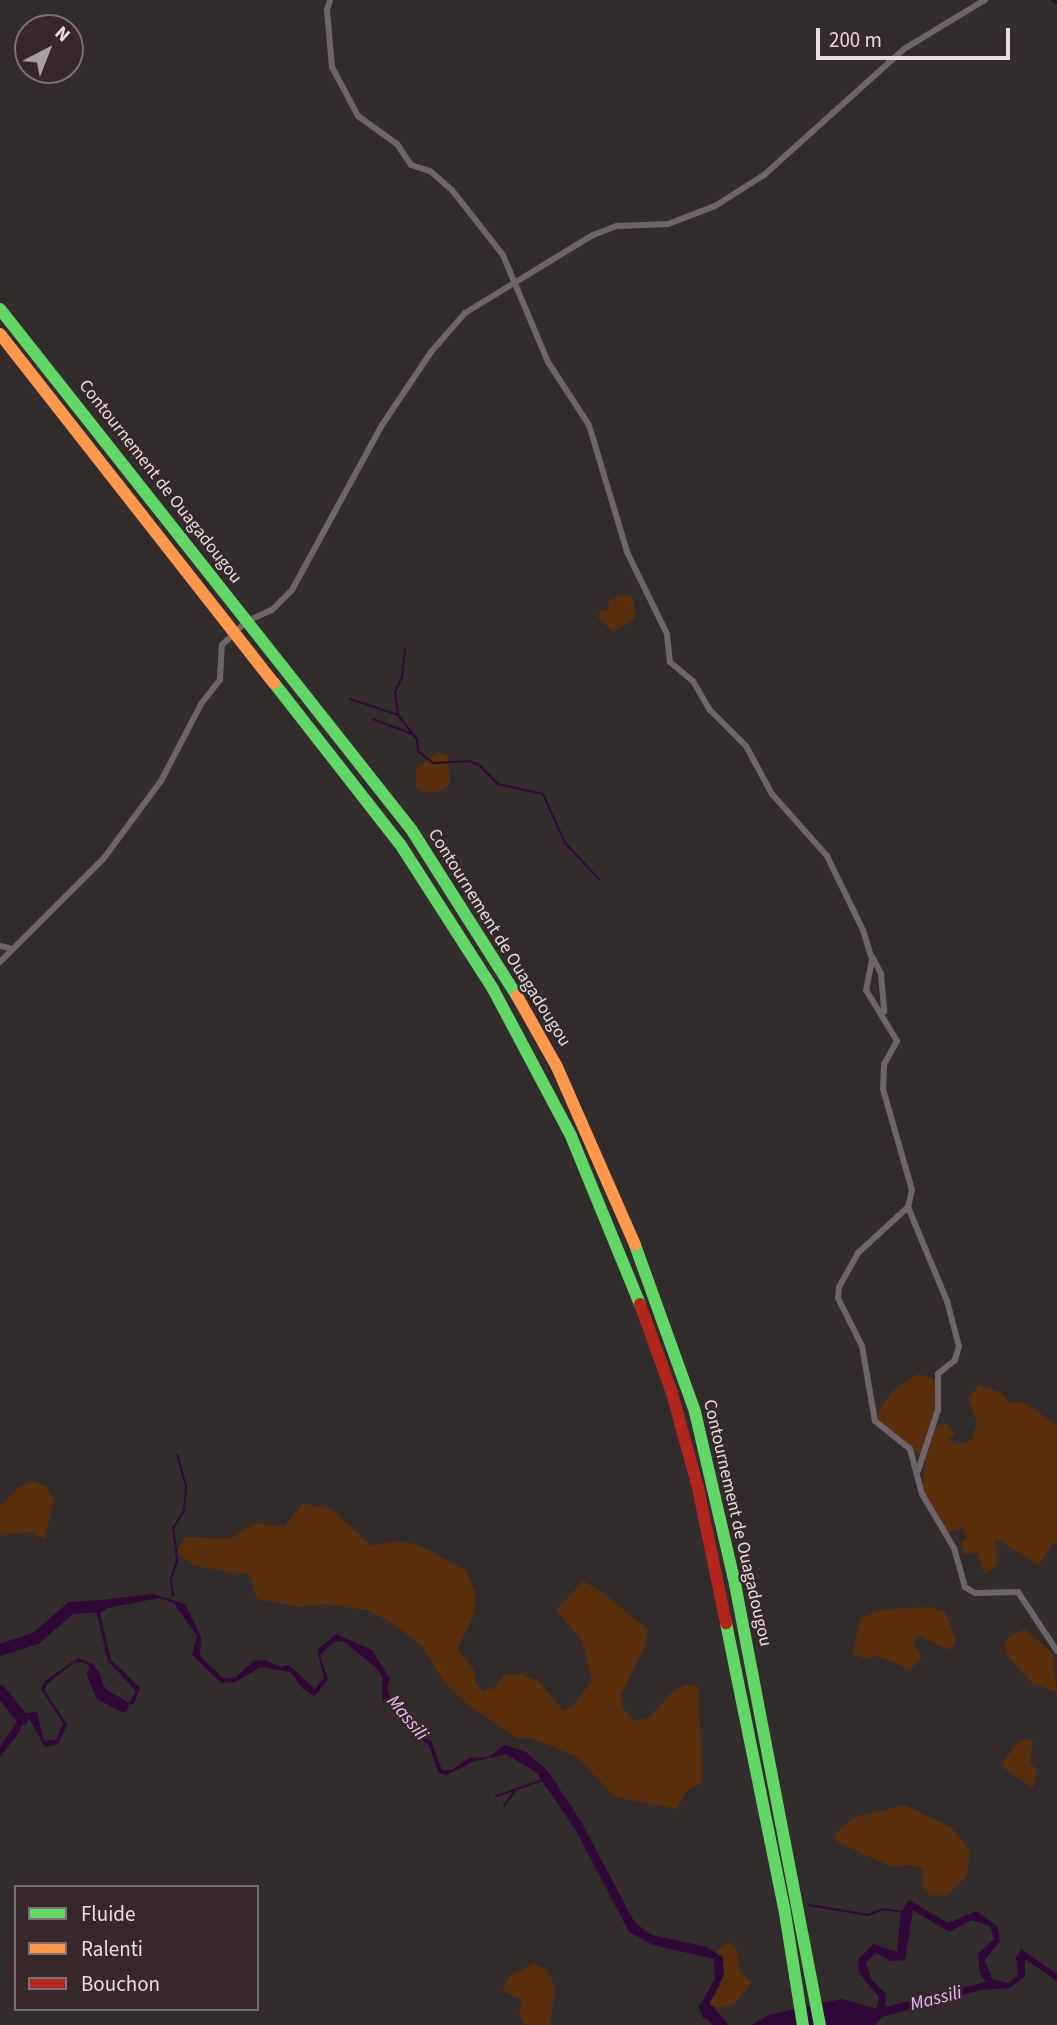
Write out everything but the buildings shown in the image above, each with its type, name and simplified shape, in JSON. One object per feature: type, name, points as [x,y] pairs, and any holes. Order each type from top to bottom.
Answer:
[{"type":"highway","name":"Contournement de Ouagadougou","points":[[0,309],[411,830],[461,904],[557,1067],[627,1222],[687,1387],[716,1495],[820,2025]]},
{"type":"highway","name":"Contournement de Ouagadougou","points":[[0,334],[400,844],[446,912],[528,1052],[608,1221],[672,1393],[698,1488],[803,2025]]},
{"type":"street","points":[[330,0],[331,67],[358,116],[397,144],[411,165],[430,172],[452,190],[503,255],[548,362],[589,425],[627,552],[667,634],[670,662],[693,681],[710,710],[746,746],[772,794],[827,856],[881,974],[885,1016]]},
{"type":"street","points":[[0,962],[104,858],[161,781],[201,704],[220,680],[222,645],[247,621],[272,610],[292,590],[382,425],[432,352],[465,313],[593,235],[617,226],[668,224],[715,206],[764,175],[904,49],[985,0]]},
{"type":"street","points":[[0,946],[13,949]]},
{"type":"street","points":[[871,953],[865,985],[897,1041],[884,1064],[883,1090],[912,1190],[908,1207],[947,1301],[960,1346],[955,1360],[938,1374],[938,1410],[918,1472]]},
{"type":"street","points":[[908,1207],[866,1243],[837,1293],[862,1346],[875,1421],[910,1450],[930,1511],[954,1548],[965,1587],[975,1593],[1018,1592],[1057,1651]]},
{"type":"shaded area","points":[[624,595],[633,597],[635,619],[613,632],[598,618],[600,610],[610,609],[607,601]]},
{"type":"shaded area","points":[[438,752],[448,756],[450,784],[439,792],[423,792],[416,786],[416,768]]},
{"type":"shaded area","points":[[918,1374],[939,1381],[935,1428],[945,1423],[955,1434],[949,1439],[953,1444],[971,1441],[977,1423],[968,1399],[979,1385],[1000,1392],[1010,1403],[1022,1401],[1057,1425],[1057,1545],[1053,1544],[1039,1565],[995,1538],[997,1564],[985,1575],[977,1552],[965,1555],[961,1542],[968,1537],[962,1528],[944,1534],[921,1490],[926,1460],[880,1421],[877,1414],[893,1390]]},
{"type":"shaded area","points":[[33,1481],[47,1487],[54,1500],[45,1539],[29,1532],[0,1536],[0,1506],[20,1486]]},
{"type":"shaded area","points":[[303,1503],[332,1509],[371,1546],[398,1541],[418,1545],[466,1570],[476,1594],[473,1617],[457,1649],[474,1670],[475,1682],[483,1691],[494,1688],[505,1674],[521,1674],[538,1681],[563,1710],[571,1708],[592,1681],[582,1641],[556,1610],[583,1581],[604,1593],[648,1630],[646,1644],[621,1695],[623,1708],[634,1721],[649,1718],[671,1693],[688,1684],[698,1687],[703,1782],[686,1791],[677,1809],[615,1797],[576,1756],[528,1737],[518,1739],[468,1705],[444,1682],[421,1645],[392,1623],[367,1610],[323,1604],[301,1607],[257,1599],[250,1575],[194,1566],[177,1552],[185,1537],[230,1538],[256,1523],[284,1527]]},
{"type":"shaded area","points":[[931,1607],[945,1611],[956,1642],[948,1650],[919,1635],[913,1644],[922,1657],[911,1670],[878,1656],[865,1659],[853,1654],[860,1618],[885,1609]]},
{"type":"shaded area","points":[[1025,1629],[1053,1654],[1057,1692],[1032,1683],[1007,1655],[1005,1644],[1011,1635]]},
{"type":"shaded area","points":[[1020,1740],[1033,1741],[1030,1762],[1037,1770],[1033,1788],[1005,1769],[1003,1762]]},
{"type":"shaded area","points":[[905,1805],[952,1828],[970,1851],[967,1875],[948,1895],[931,1896],[923,1888],[923,1869],[912,1865],[892,1867],[835,1841],[836,1833],[855,1817]]},
{"type":"shaded area","points":[[729,1942],[736,1947],[740,1972],[752,1983],[734,2004],[719,2008],[709,2005],[720,1985],[723,1958],[717,1951]]},
{"type":"shaded area","points":[[534,1963],[548,1971],[555,1987],[550,2025],[525,2025],[519,2016],[522,2000],[502,1991],[509,1977]]},
{"type":"water","points":[[153,1594],[185,1604],[201,1637],[200,1656],[223,1678],[235,1678],[253,1661],[265,1660],[280,1667],[289,1665],[315,1689],[324,1677],[317,1650],[336,1634],[372,1650],[390,1679],[387,1688],[391,1701],[413,1715],[418,1735],[431,1741],[442,1770],[452,1770],[469,1758],[489,1757],[505,1745],[526,1752],[547,1770],[580,1820],[635,1923],[652,1935],[707,1947],[723,1958],[724,1975],[709,2005],[713,2021],[703,2018],[699,2007],[715,1979],[714,1959],[653,1945],[629,1932],[577,1832],[536,1772],[506,1754],[472,1762],[447,1775],[439,1773],[428,1744],[416,1738],[401,1713],[382,1702],[382,1677],[377,1669],[345,1642],[335,1641],[320,1655],[328,1679],[315,1696],[303,1689],[290,1672],[261,1667],[235,1682],[221,1683],[192,1655],[197,1636],[174,1603],[159,1598],[103,1609],[100,1614],[111,1660],[140,1688],[134,1704],[128,1705],[136,1691],[108,1661],[95,1606],[102,1600]]},
{"type":"water","points":[[78,1658],[95,1665],[98,1688],[88,1665],[82,1662],[73,1663],[46,1685],[45,1691],[67,1725],[58,1744],[45,1747],[26,1713],[37,1712],[44,1741],[56,1740],[63,1723],[41,1689],[45,1681]]},
{"type":"water","points":[[110,1700],[127,1705],[115,1706]]},
{"type":"water","points":[[19,1719],[24,1719],[20,1731],[0,1757],[0,1747]]},
{"type":"water","points":[[909,1900],[948,1923],[977,1911],[997,1926],[1000,1941],[985,1960],[992,1979],[1009,1983],[1018,1976],[1016,1957],[1021,1949],[1057,1974],[1057,1981],[1025,1959],[1025,1976],[1010,1988],[981,1990],[882,2017],[875,2025],[752,2025],[768,2015],[842,1999],[876,2009],[879,1997],[859,1973],[858,1959],[873,1944],[897,1952],[901,1912]],"holes":[[[913,1910],[949,1932],[971,1920],[990,1926],[994,1939],[978,1954],[980,1973],[986,1982],[885,2007],[886,1994],[871,1979],[866,1963],[876,1953],[891,1961],[905,1960]]]},
{"type":"waterway","points":[[1052,0],[1057,3]]},
{"type":"waterway","points":[[398,715],[395,692],[402,677],[405,649]]},
{"type":"waterway","points":[[350,699],[398,715],[417,739],[418,751],[433,763],[468,761],[478,764],[498,784],[543,794],[565,843],[599,879]]},
{"type":"waterway","points":[[373,719],[412,734]]},
{"type":"waterway","points":[[173,1596],[171,1579],[177,1560],[173,1528],[184,1511],[186,1486],[177,1455]]},
{"type":"waterway","points":[[0,1650],[36,1638],[71,1608],[101,1606]]},
{"type":"waterway","name":"Massili","points":[[93,1674],[101,1694],[123,1706]]},
{"type":"waterway","points":[[0,1691],[23,1719]]},
{"type":"waterway","points":[[496,1796],[543,1780]]},
{"type":"waterway","points":[[504,1806],[515,1790]]},
{"type":"waterway","points":[[809,1905],[868,1915],[883,1909],[903,1912]]},
{"type":"waterway","name":"Massili","points":[[705,2007],[721,2025]]},
{"type":"traffic: fast","points":[[0,309],[411,829],[517,996]]},
{"type":"traffic: fast","points":[[274,683],[400,844],[493,989],[571,1136],[640,1304]]},
{"type":"traffic: fast","points":[[635,1245],[695,1412],[735,1584],[820,2025]]},
{"type":"traffic: fast","points":[[726,1623],[784,1907],[803,2025]]},
{"type":"traffic: slow","points":[[0,334],[274,683]]},
{"type":"traffic: slow","points":[[517,996],[557,1067],[635,1245]]},
{"type":"traffic: jam","points":[[640,1304],[672,1393],[698,1488],[726,1623]]}]
